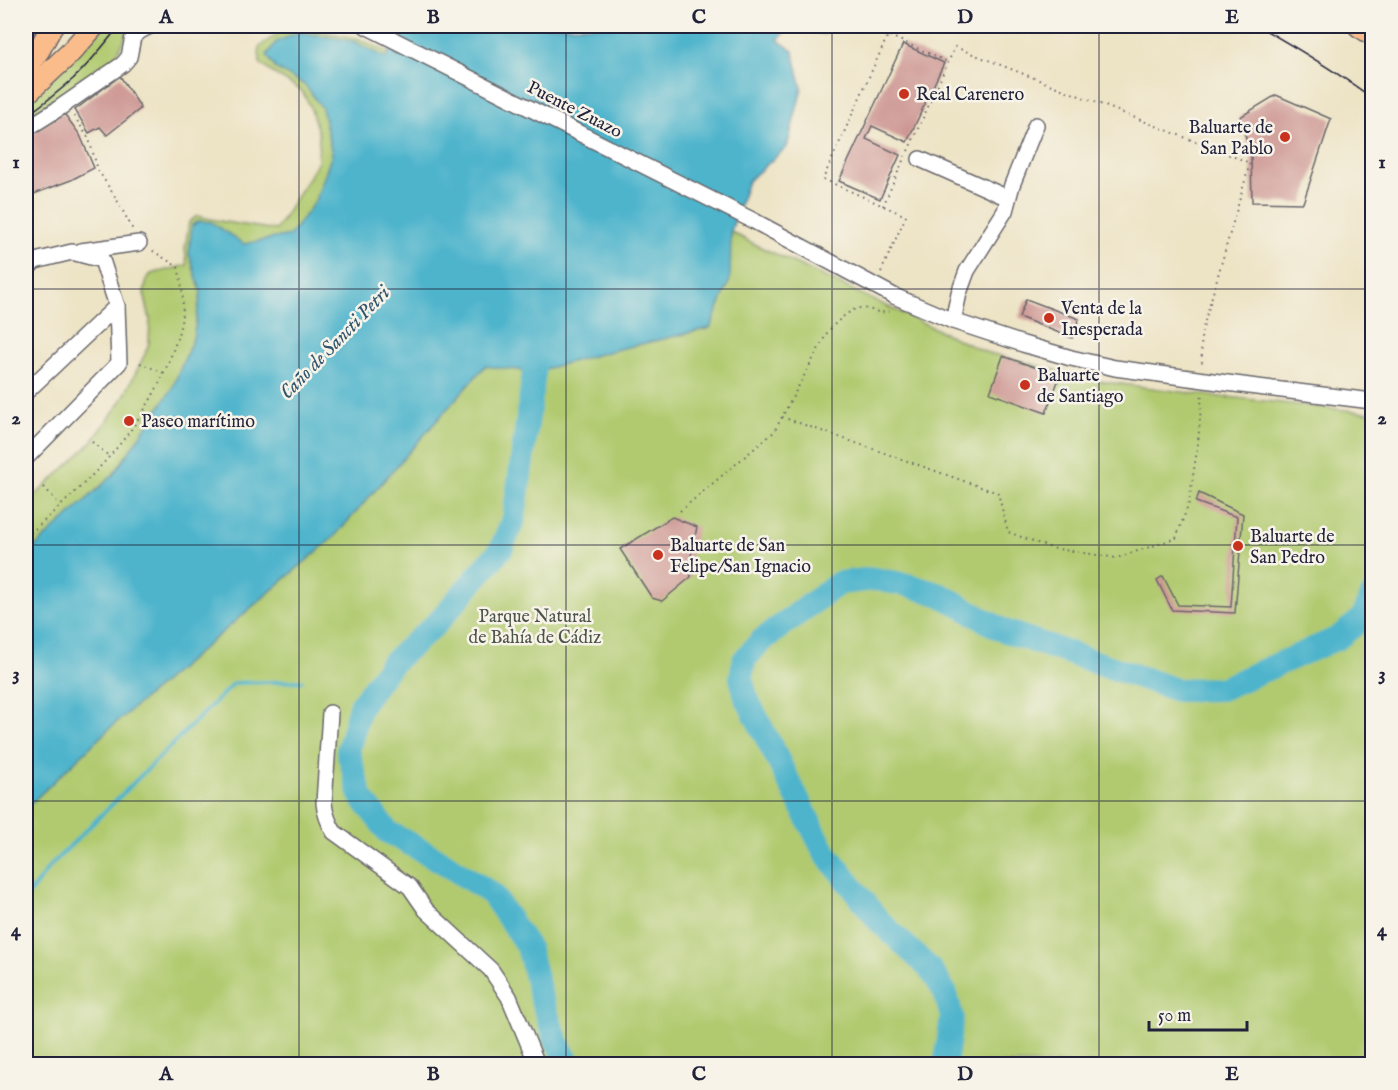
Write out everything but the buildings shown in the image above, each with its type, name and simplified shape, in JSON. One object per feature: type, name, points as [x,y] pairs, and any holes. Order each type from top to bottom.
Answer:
[{"type":"highway","points":[[26,68],[52,26]]},
{"type":"highway","points":[[26,90],[53,58],[85,26]]},
{"type":"highway","points":[[26,90],[69,54],[94,26]]},
{"type":"highway","points":[[1359,26],[1372,34]]},
{"type":"street","points":[[26,31],[28,26]]},
{"type":"street","points":[[26,129],[123,64],[129,57],[133,37],[150,26]]},
{"type":"street","name":"Puente Zuazo","points":[[372,28],[754,221],[899,299],[953,321],[1071,358],[1115,368],[1372,401]]},
{"type":"street","points":[[953,321],[967,271],[1005,211],[1012,185],[1036,125]]},
{"type":"street","points":[[920,159],[1008,198]]},
{"type":"street","points":[[29,264],[72,252],[139,243]]},
{"type":"street","points":[[26,458],[119,363],[117,306],[102,260],[72,252]]},
{"type":"street","points":[[26,392],[117,306]]},
{"type":"street","points":[[330,713],[324,803],[325,813],[334,832],[410,886],[426,910],[491,970],[509,997],[537,1065]]},
{"type":"path","points":[[875,286],[906,216],[823,179],[888,35],[948,62]]},
{"type":"path","points":[[782,417],[998,493],[1008,532],[1051,548],[1117,558],[1176,538],[1189,503],[1198,443],[1202,379],[1201,335],[1250,163],[955,47],[883,206]]},
{"type":"path","points":[[26,537],[110,457],[145,410],[164,373],[177,339],[184,301],[178,267],[139,243],[117,200],[98,170],[89,139],[65,104]]},
{"type":"path","points":[[680,511],[774,432],[833,325],[858,308],[879,313],[889,312],[895,308],[899,299]]},
{"type":"path","points":[[140,363],[164,373]]},
{"type":"path","points":[[92,442],[110,457]]},
{"type":"path","points":[[44,487],[60,506]]},
{"type":"path","points":[[26,527],[31,533]]},
{"type":"green space","points":[[102,26],[132,26],[108,67],[26,120],[26,99]]},
{"type":"green space","name":"Parque Natural de Bahía de Cádiz","points":[[289,26],[357,38],[379,48],[754,244],[985,352],[1098,381],[1228,398],[1372,413],[1372,1064],[26,1064],[26,504],[92,442],[122,400],[149,343],[150,319],[144,293],[147,279],[151,274],[187,265],[185,249],[189,222],[197,216],[276,230],[318,162],[319,135],[310,106],[302,91],[260,63],[259,47]]},
{"type":"water","name":"Caño de Sancti Petri","points":[[399,26],[827,26],[824,34],[788,27],[778,40],[793,51],[802,88],[787,147],[748,181],[731,231],[730,280],[710,328],[534,372],[485,366],[334,537],[111,727],[26,808],[26,555],[113,475],[172,389],[193,338],[201,292],[189,254],[192,225],[199,221],[211,222],[244,244],[290,235],[316,200],[332,154],[322,108],[305,85],[275,68],[267,55],[276,42],[299,32],[353,41],[387,58]]},
{"type":"waterway","points":[[534,372],[514,518],[501,549],[437,623],[391,664],[360,706],[348,751],[361,797],[388,832],[441,861],[492,894],[528,947],[542,1001],[557,1042],[569,1064]]},
{"type":"waterway","points":[[945,1064],[952,1017],[945,992],[930,969],[878,920],[824,851],[746,697],[741,678],[744,660],[761,641],[839,583],[875,579],[908,585],[941,595],[1002,630],[1177,690],[1221,689],[1338,638],[1362,619],[1372,596]]},
{"type":"waterway","points":[[26,898],[49,867],[234,683],[302,681]]},
{"type":"tram line","points":[[26,116],[73,79],[119,26]]},
{"type":"tram line","points":[[1258,26],[1316,60],[1372,98]]},
{"type":"place","name":"Real Carenero","points":[[904,94]]},
{"type":"place","name":"Baluarte de San Pablo","points":[[1285,137]]},
{"type":"place","name":"Venta de la Inesperada","points":[[1049,318]]},
{"type":"place","name":"Baluarte de Santiago","points":[[1025,385]]},
{"type":"place","name":"Paseo marítimo","points":[[129,421]]},
{"type":"place","name":"Baluarte de San Pedro","points":[[1238,546]]},
{"type":"place","name":"Baluarte de San Felipe/San Ignacio","points":[[658,555]]}]
